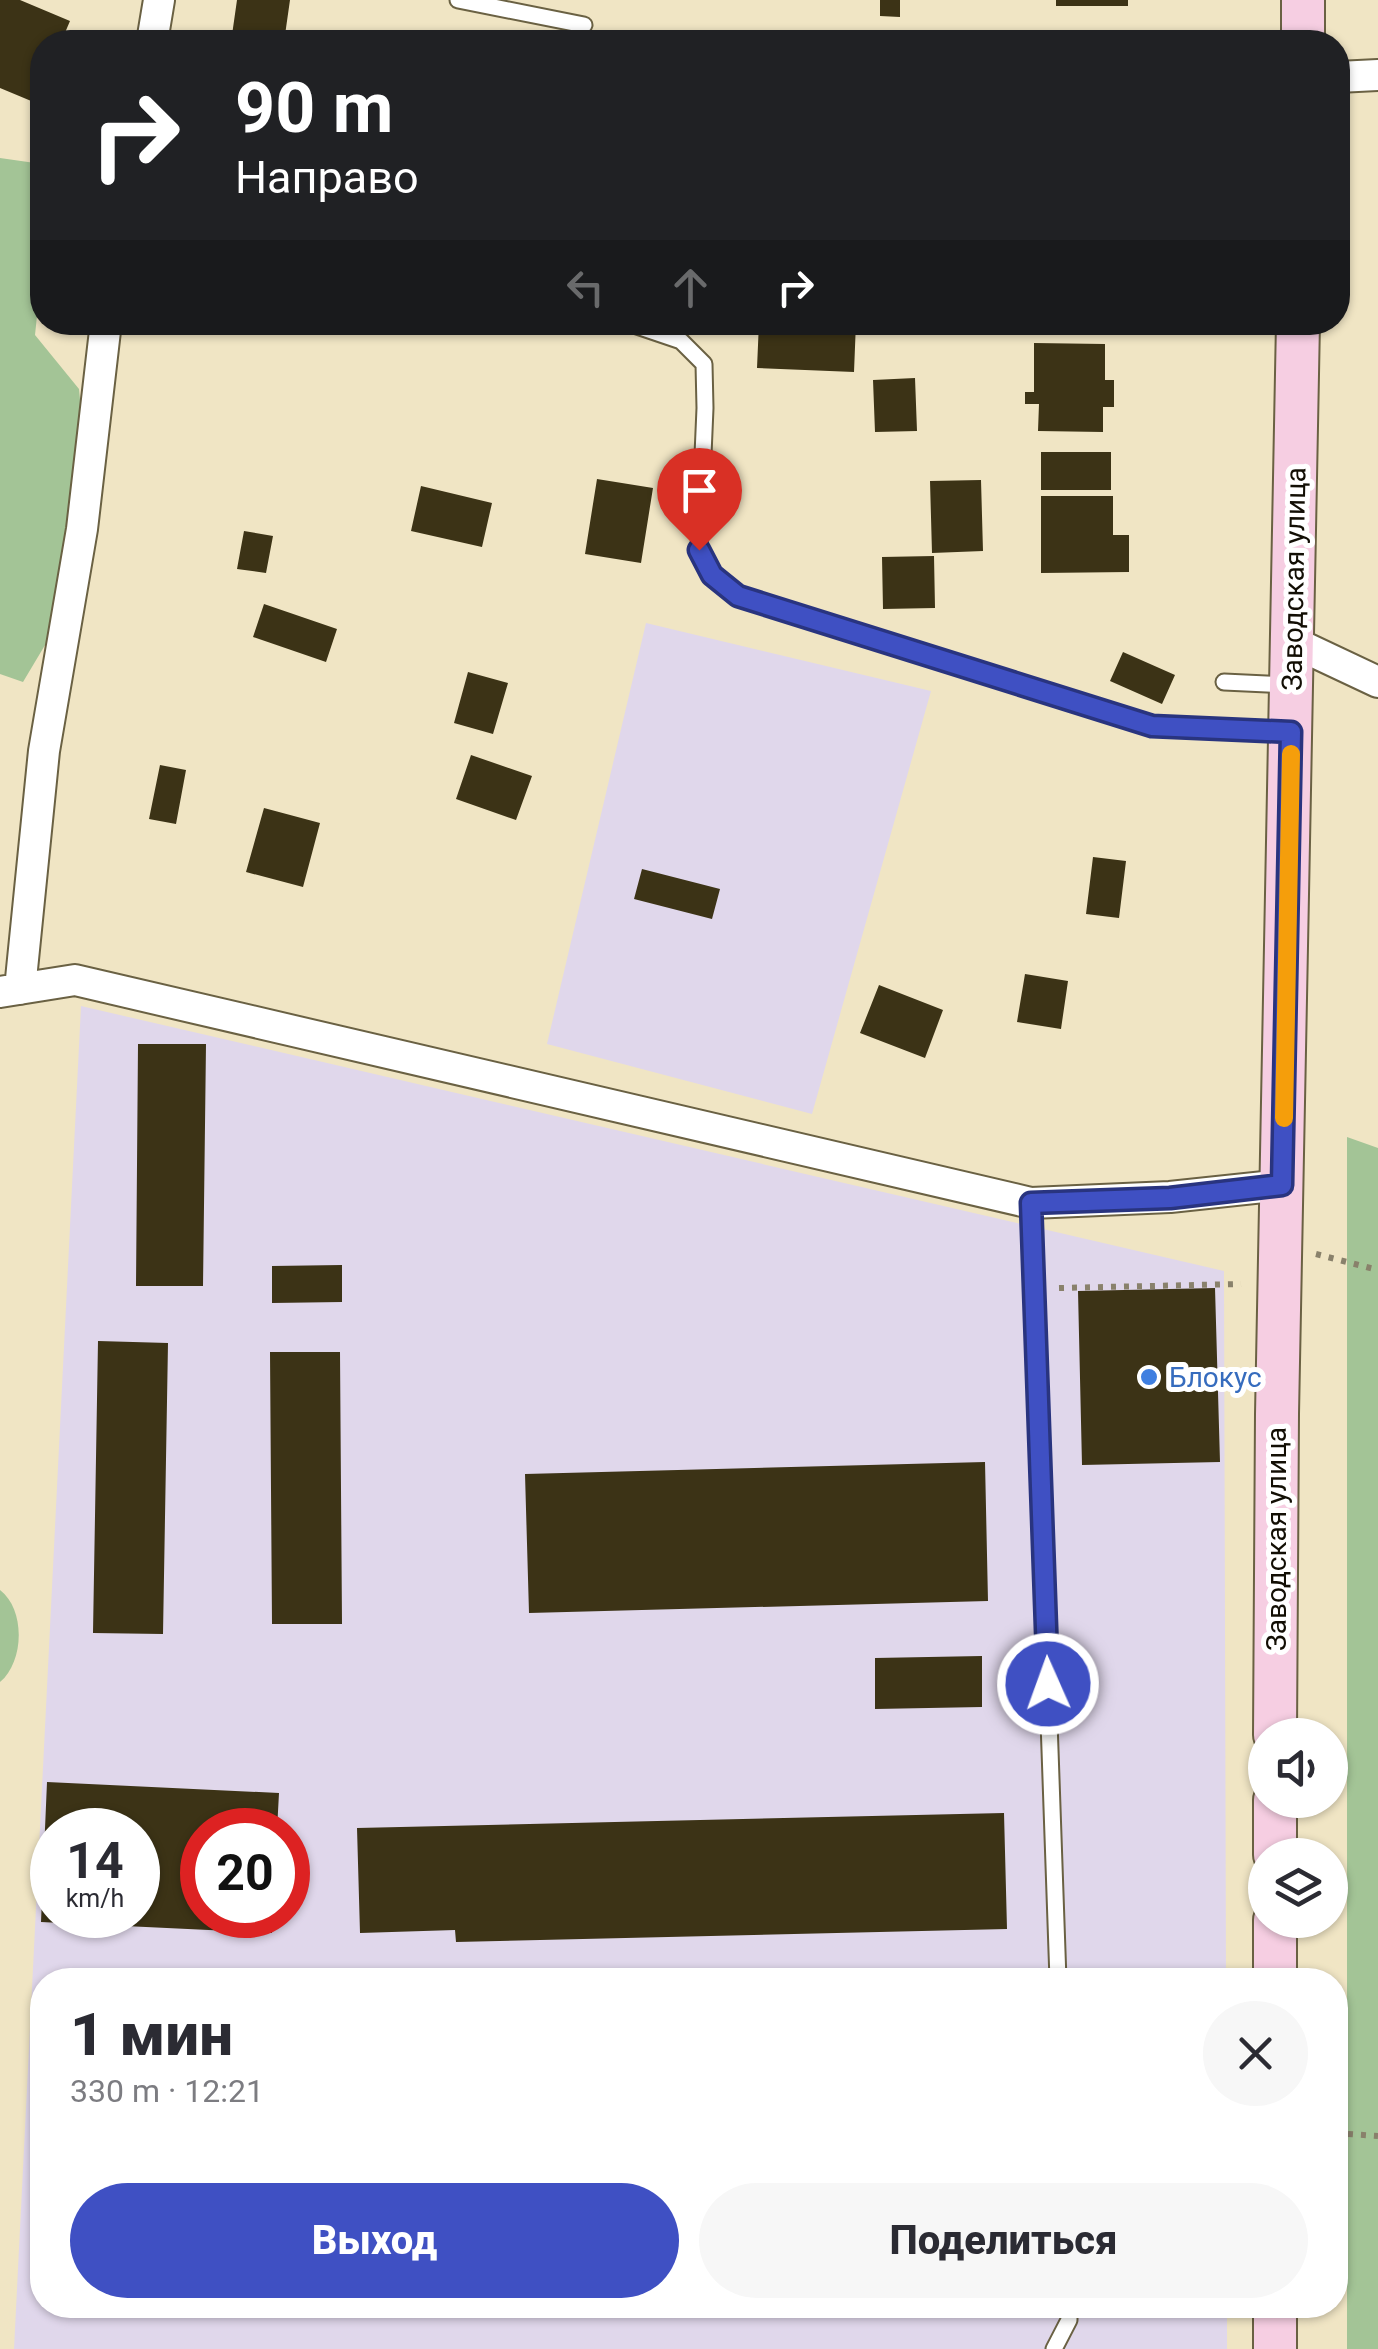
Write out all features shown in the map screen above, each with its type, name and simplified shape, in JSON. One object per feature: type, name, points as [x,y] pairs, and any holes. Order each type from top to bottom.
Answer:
[{"type":"street","points":[[154,30],[159,0]]},
{"type":"street","points":[[1302,30],[1303,0]]},
{"type":"street","points":[[1350,77],[1378,75]]},
{"type":"street","points":[[104,335],[82,529],[44,751],[10,990],[74,980],[1031,1203],[1170,1198],[1282,1185]]},
{"type":"street","name":"Заводская улица","points":[[1276,1718],[1277,1414],[1298,335]]},
{"type":"street","points":[[1293,642],[1378,682]]},
{"type":"street","points":[[1274,1968],[1275,1938]]},
{"type":"street","points":[[1275,2318],[1275,2349]]},
{"type":"lane","points":[[458,0],[584,25]]},
{"type":"lane","points":[[664,335],[682,341],[704,364],[706,408],[699,550],[712,575],[738,596],[1152,726],[1291,732]]},
{"type":"lane","points":[[1224,682],[1292,685]]},
{"type":"lane","points":[[1031,1203],[1058,1968]]},
{"type":"lane","points":[[1054,2349],[1070,2318]]},
{"type":"path","points":[[1314,1253],[1378,1270]]},
{"type":"path","points":[[1034,1289],[1252,1283]]},
{"type":"path","points":[[1348,2134],[1378,2136]]},
{"type":"shaded area","points":[[646,623],[931,691],[812,1114],[547,1044]]},
{"type":"shaded area","points":[[81,1006],[1224,1271],[1226,1968],[33,1968],[35,1938],[160,1938],[160,1808],[41,1808]]},
{"type":"shaded area","points":[[30,2028],[30,2318],[1227,2318],[1227,2349],[14,2349]]},
{"type":"green space","points":[[0,158],[30,162],[30,335],[35,335],[79,389],[85,450],[54,630],[23,682],[0,674]]},
{"type":"green space","points":[[1347,1137],[1378,1148],[1378,2349],[1347,2349]]},
{"type":"green space","points":[[0,1590],[14,1610],[19,1636],[14,1662],[0,1682]]},
{"type":"building","points":[[0,0],[20,0],[70,21],[66,30],[30,30],[30,100],[0,88]]},
{"type":"building","points":[[237,0],[290,0],[286,30],[233,30]]},
{"type":"building","points":[[880,0],[900,0],[900,17],[880,16]]},
{"type":"building","points":[[1056,0],[1128,0],[1128,6],[1056,6]]},
{"type":"building","points":[[758,335],[855,335],[854,372],[757,368]]},
{"type":"building","points":[[1034,343],[1105,344],[1105,380],[1114,380],[1114,407],[1103,407],[1103,432],[1038,431],[1039,404],[1025,404],[1025,392],[1034,392]]},
{"type":"building","points":[[915,378],[917,431],[875,432],[873,380]]},
{"type":"building","points":[[1041,452],[1111,452],[1111,490],[1041,490]]},
{"type":"building","points":[[597,479],[653,488],[641,563],[585,554]]},
{"type":"building","points":[[981,480],[983,551],[932,553],[930,481]]},
{"type":"building","points":[[421,486],[492,503],[482,547],[411,531]]},
{"type":"building","points":[[1041,496],[1113,496],[1113,535],[1129,535],[1129,572],[1041,573]]},
{"type":"building","points":[[244,531],[273,536],[266,573],[237,569]]},
{"type":"building","points":[[934,556],[935,608],[883,609],[882,557]]},
{"type":"building","points":[[264,604],[337,629],[326,662],[253,637]]},
{"type":"building","points":[[1123,652],[1175,675],[1162,704],[1110,681]]},
{"type":"building","points":[[468,672],[508,683],[493,734],[454,723]]},
{"type":"building","points":[[471,755],[532,776],[516,820],[456,799]]},
{"type":"building","points":[[160,765],[186,770],[176,824],[149,819]]},
{"type":"building","points":[[264,808],[320,823],[303,887],[246,872]]},
{"type":"building","points":[[1093,857],[1126,861],[1119,918],[1086,914]]},
{"type":"building","points":[[642,869],[720,889],[712,919],[634,899]]},
{"type":"building","points":[[1025,974],[1068,981],[1061,1029],[1017,1022]]},
{"type":"building","points":[[879,985],[943,1010],[925,1058],[860,1033]]},
{"type":"building","points":[[138,1044],[206,1044],[203,1286],[136,1286]]},
{"type":"building","points":[[342,1265],[342,1302],[272,1303],[272,1266]]},
{"type":"building","name":"Блокус","points":[[1215,1288],[1220,1462],[1082,1465],[1078,1291]]},
{"type":"building","points":[[98,1341],[168,1343],[163,1634],[93,1633]]},
{"type":"building","points":[[270,1352],[340,1352],[342,1624],[272,1624]]},
{"type":"building","points":[[985,1462],[988,1601],[529,1613],[525,1474]]},
{"type":"building","points":[[982,1656],[982,1707],[875,1709],[875,1658]]},
{"type":"building","points":[[47,1782],[279,1793],[278,1808],[180,1808],[180,1929],[160,1928],[160,1808],[46,1808]]},
{"type":"building","points":[[1004,1813],[1007,1929],[456,1942],[455,1930],[360,1933],[357,1828]]},
{"type":"slow traffic","points":[[1284,1118],[1291,754]]},
{"type":"place","name":"Блокус","points":[[1149,1377]]},
{"type":"route","points":[[699,550],[712,575],[738,596],[1152,726],[1291,732],[1282,1185],[1170,1198],[1031,1203],[1048,1684]]}]
